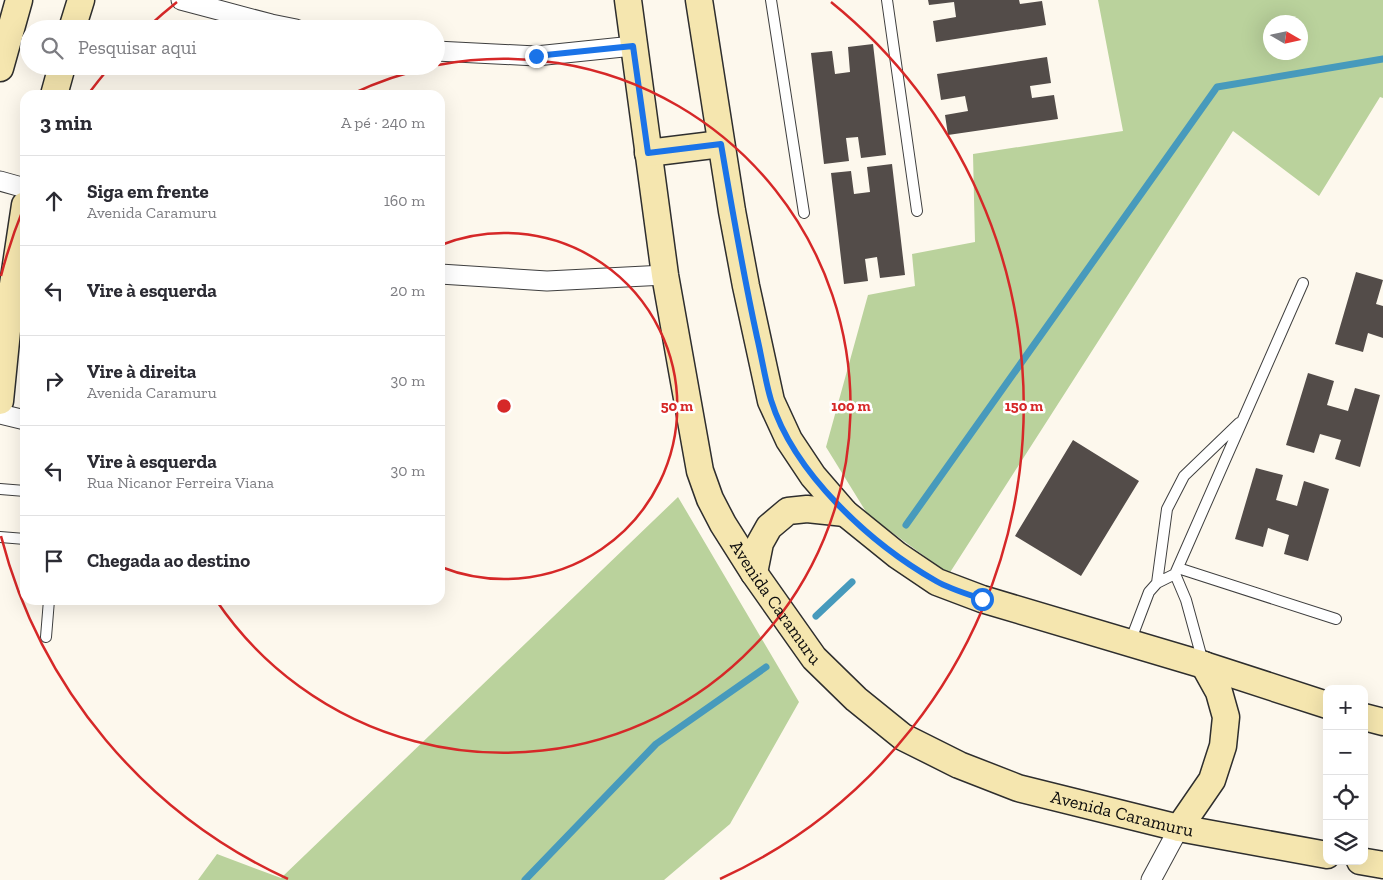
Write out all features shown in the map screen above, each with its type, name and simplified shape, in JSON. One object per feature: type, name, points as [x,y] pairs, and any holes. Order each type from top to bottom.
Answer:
[{"type":"main road","points":[[0,68],[19,0]]},
{"type":"main road","points":[[74,20],[80,0]]},
{"type":"main road","name":"Avenida Caramuru","points":[[628,0],[665,275],[700,471],[710,499],[754,573],[814,658],[856,699],[904,738],[959,765],[1018,788],[1179,828],[1323,854]]},
{"type":"main road","points":[[699,0],[721,144],[746,286],[771,401],[789,440],[813,476],[845,513],[897,555],[938,582],[982,599],[1204,665],[1323,704]]},
{"type":"main road","points":[[55,90],[60,75]]},
{"type":"main road","points":[[648,153],[721,144]]},
{"type":"main road","points":[[0,401],[9,311],[20,237]]},
{"type":"main road","points":[[754,573],[760,543],[769,527],[788,511],[807,509],[845,513]]},
{"type":"main road","points":[[1179,828],[1212,780],[1222,746],[1226,717],[1219,692],[1204,665]]},
{"type":"main road","points":[[1368,718],[1383,722]]},
{"type":"main road","points":[[1368,862],[1383,865]]},
{"type":"street","points":[[181,0],[256,20]]},
{"type":"street","points":[[445,51],[536,56],[633,46]]},
{"type":"street","points":[[0,181],[20,187]]},
{"type":"street","points":[[445,274],[547,281],[665,275]]},
{"type":"street","points":[[0,414],[20,419]]},
{"type":"street","points":[[1151,880],[1179,828]]},
{"type":"lane","points":[[770,0],[804,214]]},
{"type":"lane","points":[[887,0],[917,211]]},
{"type":"lane","points":[[1130,643],[1149,592],[1157,582],[1177,571],[1303,283]]},
{"type":"lane","points":[[1157,582],[1167,509],[1184,476],[1244,418]]},
{"type":"lane","points":[[0,489],[20,491]]},
{"type":"lane","points":[[0,538],[20,539]]},
{"type":"lane","points":[[1177,571],[1336,618]]},
{"type":"lane","points":[[1177,571],[1204,665]]},
{"type":"lane","points":[[46,638],[49,605]]},
{"type":"green space","points":[[1098,0],[1383,0],[1383,98],[1380,97],[1319,196],[1233,131],[949,574],[868,515],[826,447],[868,295],[915,286],[912,254],[975,242],[973,154],[1123,131]]},
{"type":"green space","points":[[678,497],[799,702],[730,824],[664,880],[198,880],[217,854],[281,878]]},
{"type":"building","points":[[928,0],[1019,0],[1020,4],[1042,1],[1046,25],[936,42],[933,21],[956,17],[954,2],[929,5]]},
{"type":"building","points":[[873,44],[886,155],[861,158],[858,137],[846,138],[849,161],[824,164],[811,53],[832,51],[835,74],[850,72],[848,47]]},
{"type":"building","points":[[1047,57],[1051,83],[1030,86],[1032,98],[1054,95],[1058,119],[948,135],[945,115],[968,111],[965,96],[941,100],[937,74]]},
{"type":"building","points":[[892,164],[905,275],[880,278],[877,257],[865,259],[868,281],[844,284],[831,173],[851,171],[854,194],[870,192],[867,167]]},
{"type":"building","points":[[1356,272],[1383,280],[1376,304],[1383,306],[1383,338],[1368,333],[1363,352],[1335,344]]},
{"type":"building","points":[[1308,373],[1334,381],[1327,405],[1348,411],[1355,388],[1380,395],[1360,467],[1335,459],[1341,440],[1320,434],[1314,453],[1286,445]]},
{"type":"building","points":[[1073,440],[1139,481],[1081,576],[1015,536]]},
{"type":"building","points":[[1256,468],[1283,475],[1276,500],[1297,506],[1304,481],[1329,489],[1308,561],[1284,554],[1289,535],[1268,528],[1263,547],[1235,539]]},
{"type":"waterway","points":[[906,525],[1217,87],[1383,59]]},
{"type":"waterway","points":[[816,616],[852,582]]},
{"type":"waterway","points":[[525,880],[656,744],[766,667]]},
{"type":"route","points":[[536,56],[633,46],[648,153],[721,144],[746,286],[771,401],[789,440],[813,476],[845,513],[897,555],[938,582],[982,599]]}]
